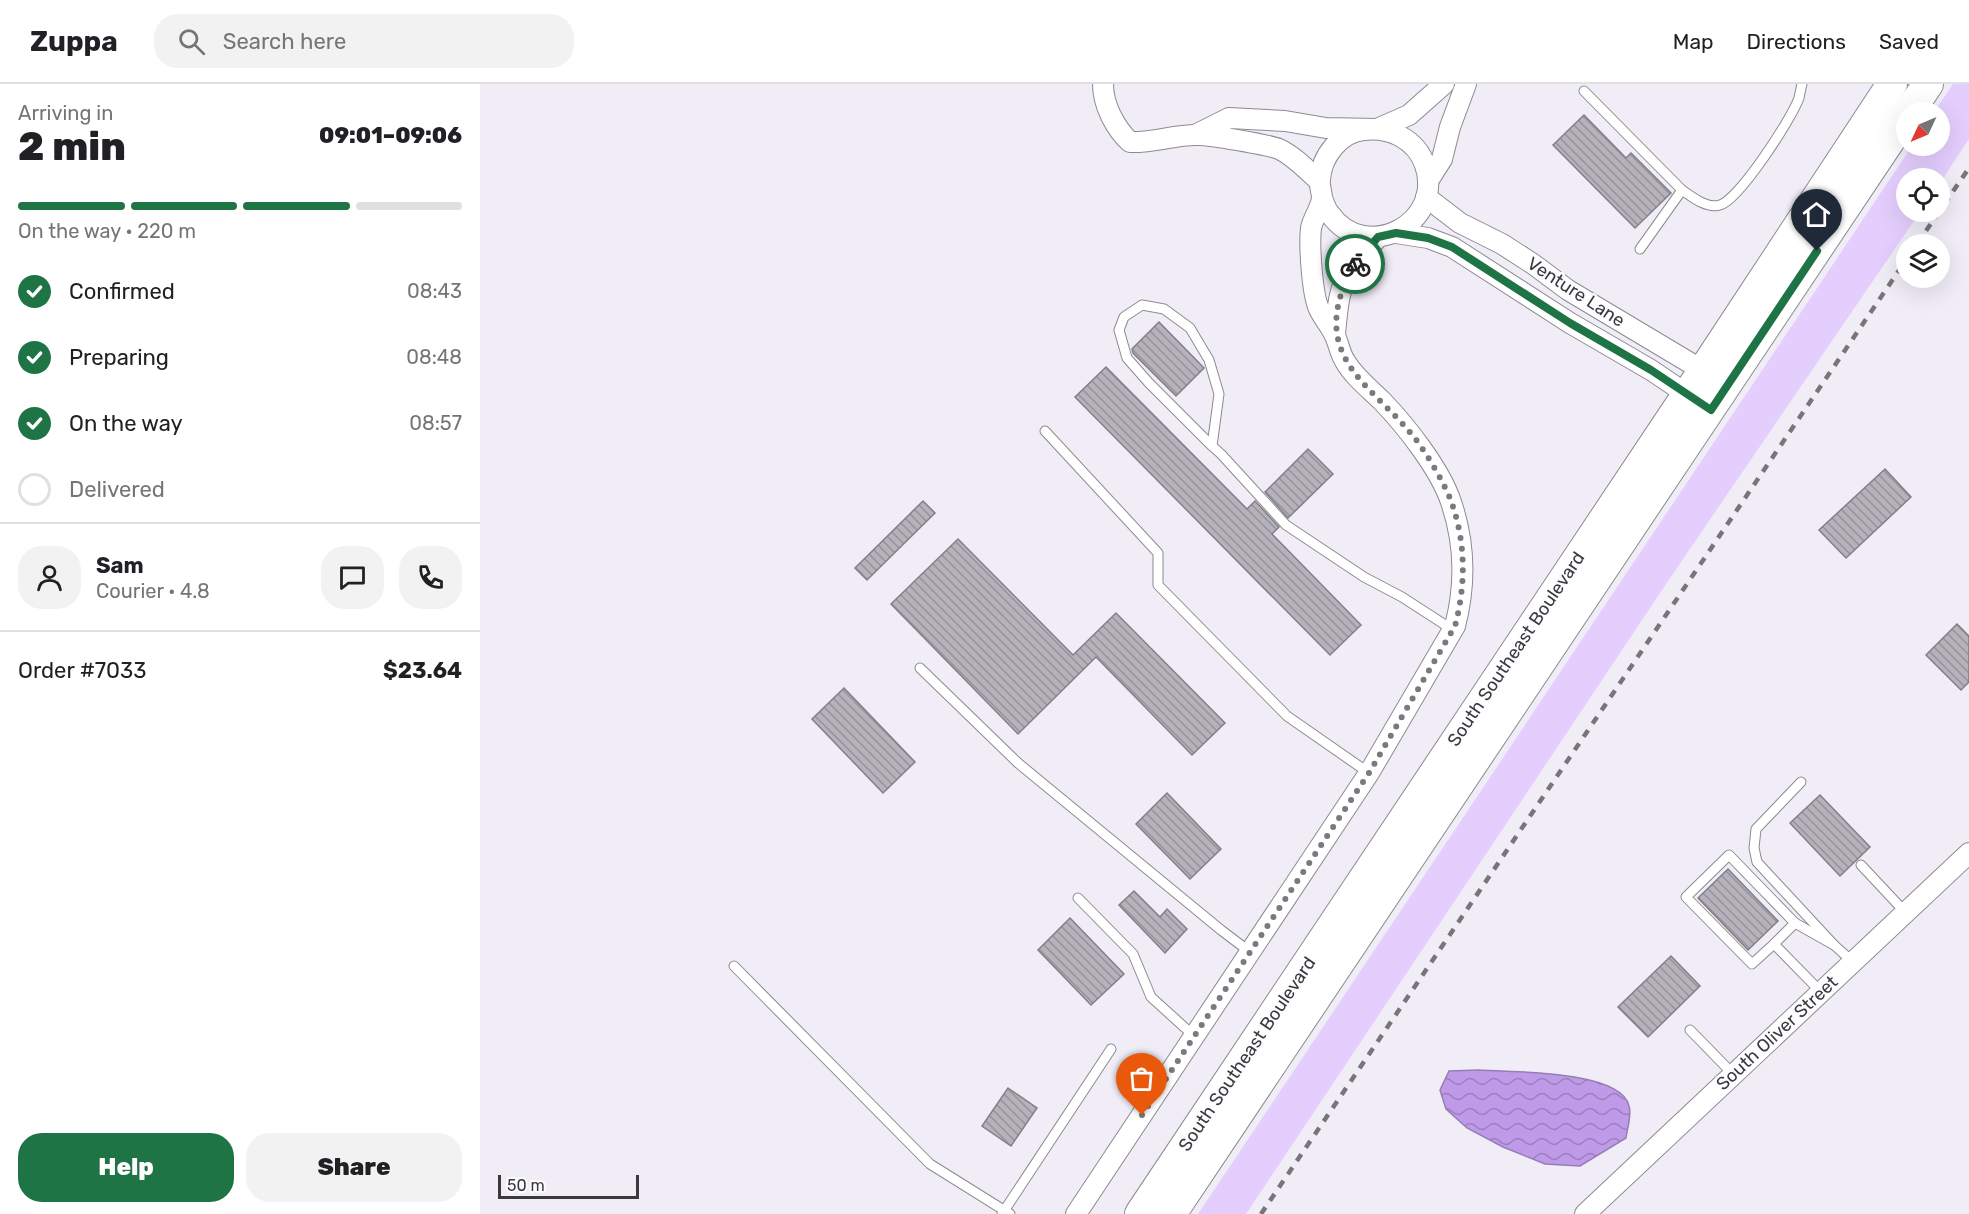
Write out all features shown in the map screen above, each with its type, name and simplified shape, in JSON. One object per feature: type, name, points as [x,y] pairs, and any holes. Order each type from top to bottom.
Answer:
[{"type":"main road","name":"South Southeast Boulevard","points":[[1171,1214],[1707,390],[1892,84]]},
{"type":"main road","name":"South Southeast Boulevard","points":[[1916,102],[1928,84]]},
{"type":"main road","name":"South Southeast Boulevard","points":[[1140,1214],[1707,390],[1896,130]]},
{"type":"street","points":[[1103,84],[1110,112],[1120,132],[1130,142],[1145,143],[1167,137],[1197,134],[1278,148],[1299,162],[1321,190],[1330,215],[1343,228],[1360,235],[1387,235]]},
{"type":"street","points":[[1076,1214],[1369,773],[1453,630],[1462,599],[1463,567],[1460,534],[1450,500],[1411,433],[1345,362],[1335,335],[1318,308],[1313,275],[1311,227],[1321,190],[1323,164],[1331,149],[1344,137],[1360,130],[1377,129],[1409,115],[1444,84]]},
{"type":"street","points":[[1335,335],[1337,307],[1350,270],[1387,235],[1410,224],[1420,212],[1427,189],[1442,159],[1450,127],[1466,84]]},
{"type":"street","points":[[1197,134],[1229,118],[1393,132],[1412,146],[1425,165],[1427,189]]},
{"type":"street","name":"Venture Lane","points":[[1427,189],[1460,223],[1502,244],[1533,264],[1707,390]]},
{"type":"street","name":"Venture Lane","points":[[1387,235],[1428,238],[1452,247],[1570,323],[1626,355],[1707,390]]},
{"type":"street","name":"South Oliver Street","points":[[1585,1214],[1969,853]]},
{"type":"lane","points":[[1584,91],[1683,190],[1694,199],[1707,204],[1720,205],[1735,196],[1779,135],[1798,98],[1802,84]]},
{"type":"lane","points":[[1640,249],[1683,190]]},
{"type":"lane","points":[[1212,446],[1219,394],[1209,360],[1190,328],[1164,309],[1142,305],[1125,317],[1119,330],[1127,358],[1149,383],[1286,525],[1364,577],[1402,597],[1453,630]]},
{"type":"lane","points":[[1045,431],[1158,553],[1158,585],[1180,609],[1287,716],[1369,773]]},
{"type":"lane","points":[[920,668],[1018,763],[1250,952]]},
{"type":"lane","points":[[1801,782],[1756,829],[1754,848],[1757,862],[1834,945],[1853,962]]},
{"type":"lane","points":[[1795,923],[1752,964],[1686,897],[1729,855],[1795,923],[1834,945]]},
{"type":"lane","points":[[1861,865],[1905,912]]},
{"type":"lane","points":[[1078,898],[1133,954],[1151,997],[1194,1036]]},
{"type":"lane","points":[[1774,944],[1821,992]]},
{"type":"lane","points":[[734,966],[930,1164],[1005,1213],[1111,1049]]},
{"type":"lane","points":[[1690,1030],[1733,1074]]},
{"type":"shaded area","points":[[1953,84],[1969,84],[1969,139],[1950,168],[1897,168],[1905,156],[1950,156],[1950,102],[1941,102]]},
{"type":"shaded area","points":[[1896,170],[1896,222],[1913,222],[1905,234],[1896,234],[1896,247],[1666,584],[1246,1214],[1198,1214]]},
{"type":"water","points":[[1479,1070],[1562,1075],[1606,1085],[1621,1094],[1629,1106],[1630,1118],[1626,1138],[1580,1166],[1545,1164],[1503,1147],[1467,1128],[1446,1109],[1440,1090],[1449,1071]]},
{"type":"building","points":[[1584,115],[1626,158],[1631,153],[1671,193],[1635,228],[1553,145]]},
{"type":"building","points":[[1159,322],[1204,368],[1176,396],[1133,353],[1132,349]]},
{"type":"building","points":[[1106,367],[1247,509],[1255,501],[1279,527],[1272,534],[1361,625],[1330,655],[1075,397]]},
{"type":"building","points":[[1308,449],[1333,474],[1288,518],[1265,492]]},
{"type":"building","points":[[1885,469],[1911,497],[1846,558],[1819,530]]},
{"type":"building","points":[[923,501],[935,513],[867,580],[855,568]]},
{"type":"building","points":[[958,539],[1073,655],[1116,613],[1225,723],[1192,755],[1096,657],[1018,734],[891,604]]},
{"type":"building","points":[[1957,624],[1969,636],[1969,682],[1961,690],[1926,655]]},
{"type":"building","points":[[844,688],[915,762],[883,793],[812,719]]},
{"type":"building","points":[[1167,793],[1221,849],[1190,879],[1136,824]]},
{"type":"building","points":[[1820,795],[1870,847],[1840,876],[1790,823]]},
{"type":"building","points":[[1728,869],[1778,921],[1748,950],[1698,898]]},
{"type":"building","points":[[1134,891],[1160,917],[1167,909],[1187,929],[1165,953],[1119,905]]},
{"type":"building","points":[[1070,918],[1124,974],[1091,1005],[1038,950]]},
{"type":"building","points":[[1671,956],[1700,986],[1648,1037],[1618,1007]]},
{"type":"building","points":[[1008,1088],[1037,1108],[1011,1146],[982,1126]]},
{"type":"railway","points":[[1924,234],[1969,168]]},
{"type":"railway","points":[[1261,1214],[1896,275]]},
{"type":"way so far","points":[[1142,1115],[1369,773],[1455,626],[1462,599],[1463,567],[1460,534],[1450,500],[1411,433],[1345,362],[1335,335],[1337,307],[1342,289],[1355,264]]},
{"type":"route","points":[[1355,264],[1378,237],[1396,233],[1428,238],[1452,247],[1570,323],[1651,370],[1711,410],[1817,251]]}]
